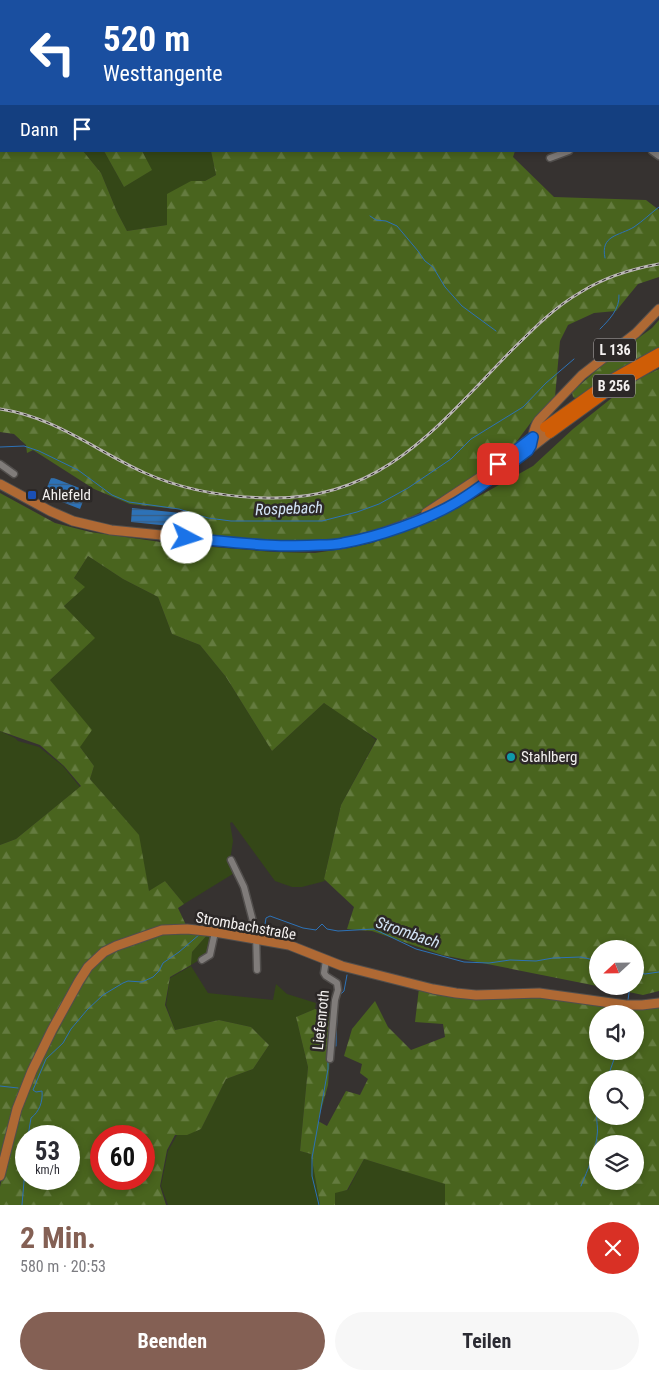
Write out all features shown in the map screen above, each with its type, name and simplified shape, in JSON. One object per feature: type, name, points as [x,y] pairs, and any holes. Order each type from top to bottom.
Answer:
[{"type":"highway","name":"B 256","points":[[545,427],[609,381],[659,353]]},
{"type":"highway","name":"B 256","points":[[545,427],[659,361]]},
{"type":"main road","name":"L 136","points":[[545,427],[582,375],[636,333],[659,309]]},
{"type":"main road","name":"B 256","points":[[414,521],[482,476],[545,427]]},
{"type":"main road","name":"B 256","points":[[0,484],[50,511],[88,526],[261,545],[303,546],[342,544],[382,533],[433,514],[457,502],[528,451],[545,427]]},
{"type":"main road","points":[[528,451],[533,437]]},
{"type":"main road","name":"Strombachstraße","points":[[0,1176],[15,1117],[32,1071],[52,1030],[88,967],[104,952],[162,930],[187,929],[215,932],[289,945],[326,960],[365,972],[456,993],[476,995],[539,993],[626,1005],[659,1003]]},
{"type":"street","points":[[550,158],[566,152]]},
{"type":"street","points":[[0,464],[14,474]]},
{"type":"street","points":[[231,860],[244,887],[256,933],[257,970]]},
{"type":"street","points":[[202,960],[210,954],[215,932]]},
{"type":"street","name":"Liefenroth","points":[[326,960],[324,973],[337,983],[338,990],[335,1000],[330,1059]]},
{"type":"green space","points":[[0,152],[84,152],[101,173],[127,231],[167,225],[167,194],[191,181],[205,181],[216,175],[211,152],[515,152],[513,157],[554,197],[646,200],[659,210],[659,277],[638,284],[616,311],[594,313],[568,325],[560,341],[555,397],[532,421],[508,453],[429,508],[388,528],[344,540],[319,543],[258,541],[183,533],[185,510],[130,504],[94,489],[33,450],[27,453],[26,445],[14,434],[0,432]]},
{"type":"green space","points":[[84,152],[105,152],[124,187],[151,170],[142,152],[211,152],[216,175],[205,181],[191,181],[167,225],[127,231],[101,173]]},
{"type":"green space","points":[[105,152],[143,152],[152,170],[124,187]]},
{"type":"green space","points":[[659,320],[659,348],[577,399],[573,397],[572,392],[607,361],[652,328]]},
{"type":"green space","points":[[659,369],[659,991],[644,995],[644,940],[589,940],[589,984],[442,955],[372,931],[347,929],[354,907],[324,879],[341,805],[377,739],[324,703],[272,751],[226,677],[200,645],[172,634],[158,597],[123,579],[88,556],[74,578],[85,587],[64,606],[95,638],[50,680],[92,730],[80,747],[94,766],[90,779],[139,835],[149,891],[165,881],[184,904],[178,908],[186,925],[102,950],[51,1028],[0,1166],[0,845],[16,839],[81,786],[64,766],[40,745],[0,731],[0,493],[55,523],[90,532],[175,544],[274,552],[315,553],[349,548],[372,543],[421,525],[474,499],[533,466],[573,429],[633,381]]},
{"type":"green space","points":[[88,556],[123,579],[158,597],[172,634],[200,645],[226,677],[272,751],[324,703],[362,728],[376,740],[341,805],[325,881],[302,887],[292,887],[275,881],[232,822],[230,823],[233,841],[230,860],[236,872],[184,904],[165,881],[149,892],[138,835],[90,779],[94,766],[80,747],[50,680],[94,638],[64,606],[84,587],[74,578]]},
{"type":"green space","points":[[0,731],[18,741],[39,747],[63,766],[80,787],[16,839],[0,845]]},
{"type":"green space","points":[[161,932],[208,934],[192,952],[191,965],[170,977],[165,1005],[175,1030],[219,1020],[251,1027],[269,1045],[253,1069],[226,1079],[201,1129],[187,1135],[175,1135],[167,1150],[160,1186],[166,1205],[0,1205],[0,1187],[12,1132],[36,1071],[55,1030],[92,967],[105,954]]},
{"type":"green space","points":[[208,934],[214,935],[209,954],[191,965],[192,952]]},
{"type":"green space","points":[[191,966],[208,993],[273,1000],[276,984],[287,994],[316,1003],[315,1009],[296,1017],[308,1067],[300,1151],[311,1154],[320,1205],[168,1205],[161,1186],[168,1151],[177,1135],[201,1129],[226,1079],[253,1069],[269,1045],[251,1027],[219,1020],[175,1030],[166,1005],[170,978]]},
{"type":"green space","points":[[419,988],[659,1006],[659,1205],[445,1205],[445,1184],[364,1159],[347,1190],[335,1193],[335,1205],[320,1205],[311,1154],[300,1151],[308,1067],[296,1017],[315,1009],[333,1013],[328,1085],[318,1121],[327,1126],[346,1091],[360,1095],[368,1079],[360,1073],[362,1064],[344,1056],[352,1029],[375,1001],[388,1027],[411,1050],[445,1037],[443,1024],[415,1022]]},
{"type":"green space","points":[[364,1159],[446,1184],[445,1205],[335,1205],[334,1192],[348,1190]]},
{"type":"water","points":[[51,478],[87,491],[80,509],[47,496],[45,492]]},
{"type":"water","points":[[132,508],[181,513],[180,527],[131,522]]},
{"type":"waterway","name":"Rospebach","points":[[605,258],[604,250],[608,240],[634,227],[659,207]]},
{"type":"waterway","points":[[370,216],[376,220],[386,221],[397,226],[425,261],[433,267],[445,287],[462,306],[496,331]]},
{"type":"waterway","name":"Rospebach","points":[[600,329],[616,310],[619,295]]},
{"type":"waterway","name":"Rospebach","points":[[0,447],[24,446],[39,451],[78,470],[112,495],[129,502],[179,509],[208,518],[231,521],[322,521],[379,504],[408,488],[451,459],[471,439],[523,407],[546,383],[574,359]]},
{"type":"waterway","name":"Strombach","points":[[259,934],[264,931],[266,918],[270,916],[303,928],[316,930],[322,924],[327,929],[338,931],[374,929],[416,949],[464,962],[536,961],[581,957],[589,959]]},
{"type":"waterway","name":"Strombach","points":[[207,926],[213,924],[254,934]]},
{"type":"waterway","name":"Strombach","points":[[30,1125],[31,1118],[38,1110],[42,1099],[42,1091],[36,1092],[33,1090],[46,1059],[63,1043],[71,1029],[87,1010],[103,995],[123,983],[128,981],[142,982],[153,977],[163,963],[200,934]]},
{"type":"waterway","name":"Strombach","points":[[644,974],[659,972]]},
{"type":"waterway","points":[[338,997],[344,991],[347,975]]},
{"type":"waterway","points":[[628,1000],[629,995]]},
{"type":"waterway","points":[[336,1046],[337,1011]]},
{"type":"waterway","points":[[610,1070],[614,1060]]},
{"type":"waterway","points":[[319,1205],[312,1176],[312,1158],[328,1061]]},
{"type":"waterway","points":[[0,1086],[18,1088]]},
{"type":"waterway","points":[[581,1186],[596,1143],[597,1125]]},
{"type":"waterway","name":"Strombach","points":[[22,1205],[23,1190]]},
{"type":"railway","points":[[0,409],[39,419],[145,473],[174,484],[205,492],[236,496],[267,498],[307,496],[343,487],[375,473],[404,454],[457,407],[534,328],[571,298],[609,278],[638,268],[659,264]]},
{"type":"place","name":"Ahlefeld","points":[[32,495]]},
{"type":"place","name":"Stahlberg","points":[[511,757]]},
{"type":"route","points":[[187,538],[261,545],[303,546],[342,544],[382,533],[433,514],[457,502],[528,451],[533,437],[498,464]]}]
